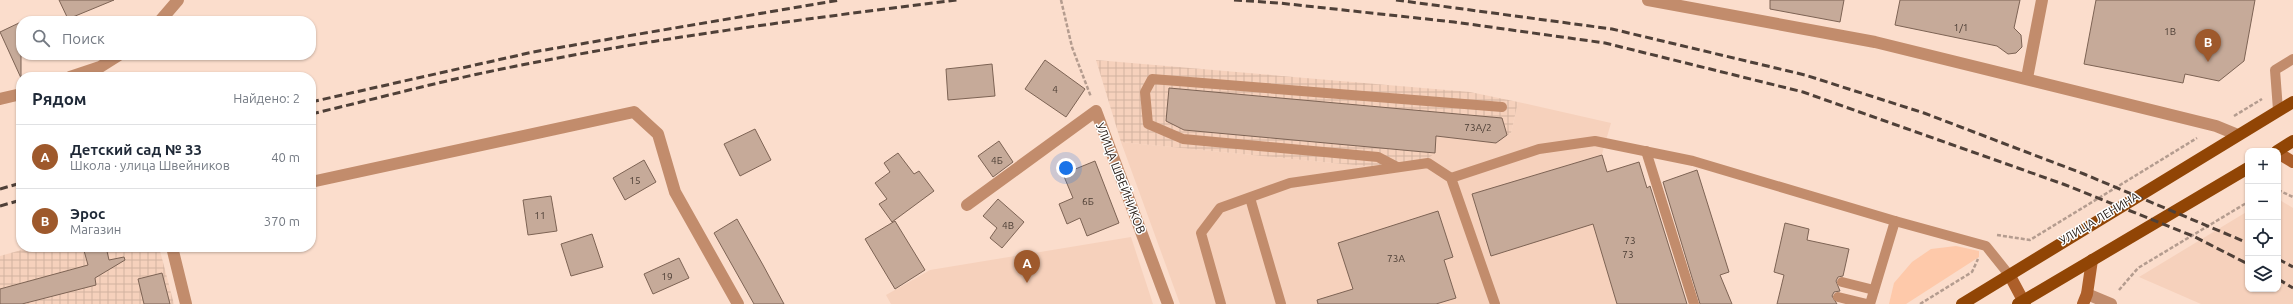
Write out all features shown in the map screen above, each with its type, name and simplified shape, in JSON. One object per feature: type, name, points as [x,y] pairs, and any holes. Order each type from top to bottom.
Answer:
[{"type":"main road","name":"УЛИЦА ЛЕНИНА","points":[[1962,304],[2010,276],[2055,245],[2293,102]]},
{"type":"main road","points":[[2281,150],[2293,142]]},
{"type":"main road","points":[[2281,154],[2293,162]]},
{"type":"main road","points":[[2010,276],[2022,303],[2245,170]]},
{"type":"main road","points":[[2085,299],[2092,260]]},
{"type":"street","points":[[164,16],[178,0]]},
{"type":"street","points":[[1648,0],[1826,32],[2027,78],[2216,126],[2238,135]]},
{"type":"street","points":[[2027,78],[2042,0]]},
{"type":"street","points":[[85,72],[100,67],[111,60]]},
{"type":"street","points":[[0,99],[16,95]]},
{"type":"street","name":"УЛИЦА ШВЕЙНИКОВ","points":[[967,205],[1096,111],[1168,304]]},
{"type":"street","points":[[316,181],[634,112],[658,134],[675,192],[738,304]]},
{"type":"street","points":[[173,252],[186,304]]},
{"type":"street","points":[[2085,299],[2111,304]]},
{"type":"lane","points":[[2278,110],[2275,70],[2293,59]]},
{"type":"lane","points":[[1396,167],[1378,157],[1183,139],[1148,124],[1145,92],[1152,79],[1502,107]]},
{"type":"lane","points":[[1451,178],[1539,149],[1595,141],[1693,161],[1895,221],[1986,246],[2010,276]]},
{"type":"lane","points":[[1646,151],[1694,304]]},
{"type":"lane","points":[[1221,304],[1200,233],[1220,208],[1290,183],[1428,163],[1451,178],[1495,304]]},
{"type":"lane","points":[[1250,198],[1281,304]]},
{"type":"lane","points":[[1838,296],[1869,304],[1895,221]]},
{"type":"lane","points":[[1842,282],[1874,290]]},
{"type":"path","points":[[1061,0],[1072,47],[1096,111]]},
{"type":"path","points":[[1920,304],[1972,272],[1986,246],[1990,234],[2030,240],[2276,90]]},
{"type":"path","points":[[2281,191],[2293,197]]},
{"type":"path","points":[[2127,280],[2138,268],[2245,204]]},
{"type":"shaded area","points":[[1096,60],[1470,92],[1518,102],[1511,133],[1496,143],[1436,136],[1435,153],[1426,160],[1373,167],[1121,142]]},
{"type":"shaded area","points":[[1518,102],[1611,123],[1602,154],[1607,171],[1639,162],[1683,304],[1180,304],[1121,142],[1373,167],[1435,153],[1436,136],[1496,143],[1511,133]]},
{"type":"shaded area","points":[[2281,201],[2293,208],[2293,304],[2201,304],[2139,277],[2245,213],[2245,292],[2281,292]]},
{"type":"shaded area","points":[[1131,237],[1153,304],[891,304],[886,295],[930,270]]},
{"type":"shaded area","points":[[1956,246],[1979,251],[1979,257],[1906,304],[1889,304],[1894,283],[1912,262],[1931,249]]},
{"type":"shaded area","points":[[16,252],[160,252],[174,304],[0,304],[0,256]]},
{"type":"building","points":[[59,0],[114,0],[75,16],[67,16]]},
{"type":"building","points":[[1770,0],[1844,0],[1840,22],[1770,9]]},
{"type":"building","points":[[1900,0],[2020,0],[2014,28],[2021,35],[2022,47],[2016,53],[2008,54],[1997,46],[1895,25]]},
{"type":"building","points":[[2096,0],[2255,0],[2244,61],[2219,81],[2185,74],[2183,83],[2084,64]]},
{"type":"building","points":[[16,24],[16,60],[21,60],[21,72],[18,72],[0,32]]},
{"type":"building","points":[[1045,60],[1085,89],[1066,117],[1025,89]]},
{"type":"building","points":[[992,64],[995,96],[948,100],[946,69]]},
{"type":"building","points":[[1169,88],[1502,118],[1507,135],[1496,143],[1436,136],[1435,153],[1184,130],[1166,121]]},
{"type":"building","points":[[755,129],[771,160],[740,176],[724,144]]},
{"type":"building","points":[[999,141],[1013,162],[993,177],[978,156]]},
{"type":"building","points":[[898,153],[914,174],[919,171],[934,191],[892,222],[879,204],[887,199],[875,183],[890,172],[884,163]]},
{"type":"building","points":[[1602,155],[1607,172],[1639,162],[1647,188],[1650,186],[1687,304],[1617,304],[1593,224],[1491,256],[1472,194]]},
{"type":"building","points":[[644,160],[656,182],[625,200],[613,178]]},
{"type":"building","points":[[1095,161],[1119,223],[1087,236],[1080,218],[1067,224],[1059,204],[1073,198],[1063,174]]},
{"type":"building","points":[[1697,170],[1729,272],[1720,275],[1732,304],[1700,304],[1663,182]]},
{"type":"building","points":[[551,196],[557,231],[528,235],[523,200]]},
{"type":"building","points":[[998,199],[1024,222],[1002,248],[990,238],[997,228],[983,216]]},
{"type":"building","points":[[1438,211],[1453,257],[1444,260],[1456,298],[1436,304],[1318,304],[1317,300],[1353,289],[1338,243]]},
{"type":"building","points":[[737,219],[784,304],[754,304],[714,233]]},
{"type":"building","points":[[895,221],[925,270],[895,289],[865,239]]},
{"type":"building","points":[[1785,223],[1809,229],[1807,240],[1849,249],[1843,276],[1838,277],[1836,281],[1840,291],[1834,292],[1832,296],[1837,304],[1777,304],[1784,275],[1774,272]]},
{"type":"building","points":[[592,234],[603,267],[571,276],[561,244]]},
{"type":"building","points":[[84,252],[107,252],[109,260],[124,257],[125,260],[95,278],[96,285],[22,304],[0,304],[0,289],[88,265]]},
{"type":"building","points":[[679,258],[689,278],[653,294],[644,274]]},
{"type":"building","points":[[162,273],[170,304],[144,304],[138,279]]},
{"type":"railway","points":[[316,101],[533,52],[840,0]]},
{"type":"railway","points":[[316,113],[436,83],[597,51],[777,23],[957,0]]},
{"type":"railway","points":[[1234,0],[1279,3],[1454,22],[1605,43],[1803,92],[2063,184],[2193,236],[2245,262]]},
{"type":"railway","points":[[1396,0],[1612,29],[1805,75],[1924,113],[2084,174],[2245,242]]},
{"type":"railway","points":[[0,189],[16,184]]},
{"type":"railway","points":[[0,206],[16,201]]},
{"type":"railway","points":[[2281,261],[2293,267]]},
{"type":"railway","points":[[2281,281],[2293,288]]},
{"type":"place","name":"Эрос","points":[[2208,62]]},
{"type":"place","name":"Детский сад № 33","points":[[1027,283]]}]
